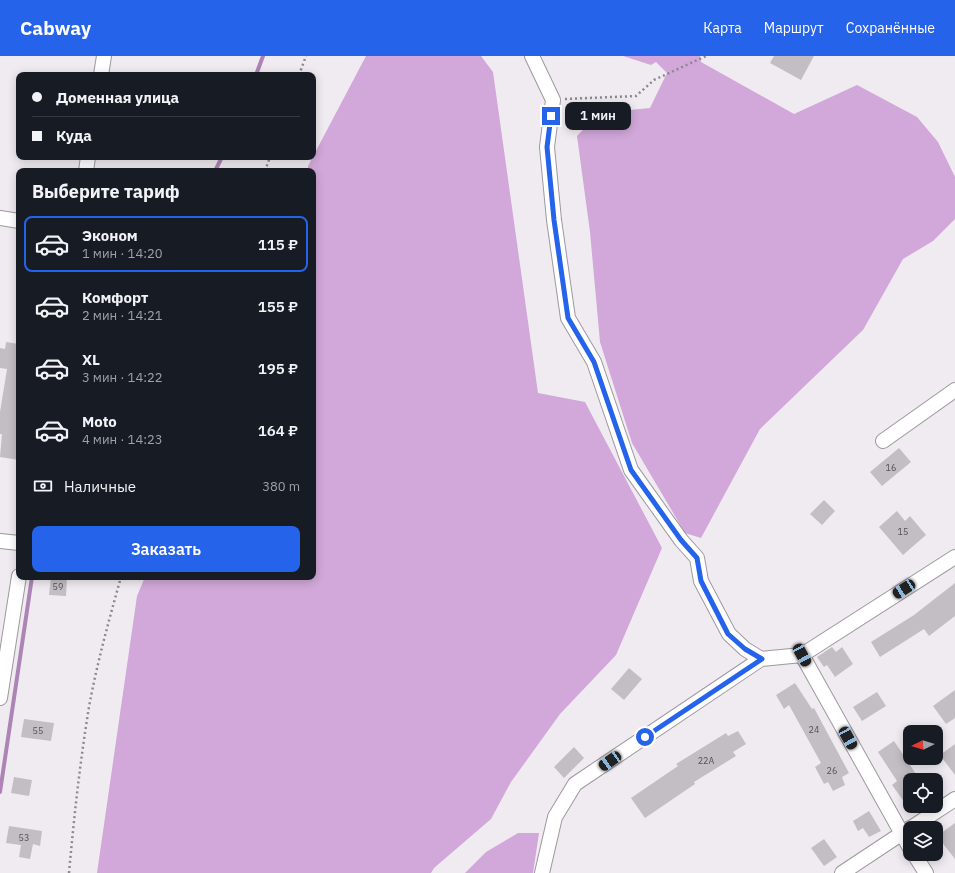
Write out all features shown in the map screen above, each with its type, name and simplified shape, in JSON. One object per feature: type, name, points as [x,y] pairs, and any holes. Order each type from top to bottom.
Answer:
[{"type":"street","points":[[101,72],[104,56]]},
{"type":"street","points":[[532,56],[553,100],[547,147],[554,220],[568,318],[594,362],[631,470],[681,540],[697,558],[701,581],[728,634],[745,649],[762,659]]},
{"type":"street","points":[[0,218],[16,220]]},
{"type":"street","points":[[883,441],[955,390]]},
{"type":"street","points":[[0,541],[16,544]]},
{"type":"street","points":[[542,873],[555,817],[575,784],[762,659],[802,655],[955,557]]},
{"type":"street","points":[[0,698],[18,580]]},
{"type":"street","points":[[802,655],[903,823]]},
{"type":"street","points":[[921,821],[955,799]]},
{"type":"street","points":[[842,873],[903,833]]},
{"type":"street","points":[[918,861],[926,873]]},
{"type":"path","points":[[300,72],[306,56]]},
{"type":"path","points":[[553,100],[636,96],[654,80],[706,56]]},
{"type":"path","points":[[69,873],[77,787],[89,706],[109,619],[120,580]]},
{"type":"shaded area","points":[[366,56],[481,56],[493,72],[538,393],[585,402],[662,548],[616,655],[560,714],[511,782],[491,819],[434,868],[431,873],[97,873],[137,596],[144,580],[316,580],[316,168],[308,168],[308,166],[311,160],[316,160],[316,151]]},
{"type":"shaded area","points":[[623,56],[700,56],[701,62],[794,114],[857,85],[917,117],[938,142],[955,177],[955,219],[933,241],[903,259],[863,330],[760,429],[701,538],[685,533],[632,443],[600,342],[590,232],[577,136],[599,113],[650,108],[667,73],[656,62],[651,65]]},
{"type":"shaded area","points":[[518,833],[539,833],[533,873],[465,873],[486,852]]},
{"type":"building","points":[[774,56],[814,56],[801,80],[770,63]]},
{"type":"building","points":[[6,342],[16,344],[16,460],[0,457],[2,434],[0,434],[0,412],[7,369],[0,368],[0,348],[5,349]]},
{"type":"building","points":[[899,448],[911,462],[882,486],[870,472]]},
{"type":"building","points":[[824,500],[835,511],[822,525],[810,514]]},
{"type":"building","points":[[897,511],[905,521],[910,516],[926,535],[903,555],[879,527]]},
{"type":"building","points":[[51,580],[67,580],[66,596],[49,595]]},
{"type":"building","points":[[955,583],[955,616],[929,636],[924,629],[880,657],[871,642],[914,615]]},
{"type":"building","points":[[832,647],[836,652],[842,647],[853,664],[835,677],[827,665],[824,667],[817,657]]},
{"type":"building","points":[[629,668],[642,679],[624,700],[611,689]]},
{"type":"building","points":[[795,683],[812,709],[814,708],[849,773],[842,777],[845,785],[833,791],[828,782],[824,784],[815,767],[821,763],[789,705],[784,709],[776,695]]},
{"type":"building","points":[[955,690],[955,718],[946,724],[933,706]]},
{"type":"building","points":[[877,692],[886,706],[862,721],[853,707]]},
{"type":"building","points":[[24,719],[54,723],[51,741],[21,737]]},
{"type":"building","points":[[738,731],[746,744],[733,752],[736,756],[694,782],[695,784],[645,818],[631,798],[678,766],[676,764],[726,733],[728,736]]},
{"type":"building","points":[[894,741],[903,754],[903,765],[910,765],[915,773],[903,773],[903,800],[892,785],[897,781],[878,752]]},
{"type":"building","points":[[955,744],[955,775],[943,759],[943,753]]},
{"type":"building","points":[[574,747],[584,758],[564,778],[554,767]]},
{"type":"building","points":[[14,777],[32,780],[29,796],[11,793]]},
{"type":"building","points":[[869,811],[881,831],[869,837],[863,828],[858,831],[853,821]]},
{"type":"building","points":[[955,823],[955,859],[943,844],[943,832]]},
{"type":"building","points":[[9,826],[42,831],[40,846],[33,844],[30,859],[19,857],[21,845],[6,843]]},
{"type":"building","points":[[824,839],[837,857],[824,866],[811,848]]},
{"type":"waterway","points":[[257,72],[263,56]]},
{"type":"waterway","points":[[216,168],[220,160]]},
{"type":"waterway","points":[[0,792],[32,580]]},
{"type":"route","points":[[551,116],[547,147],[554,220],[568,318],[594,362],[631,470],[681,540],[697,558],[701,581],[728,634],[745,649],[762,659],[645,737]]}]
